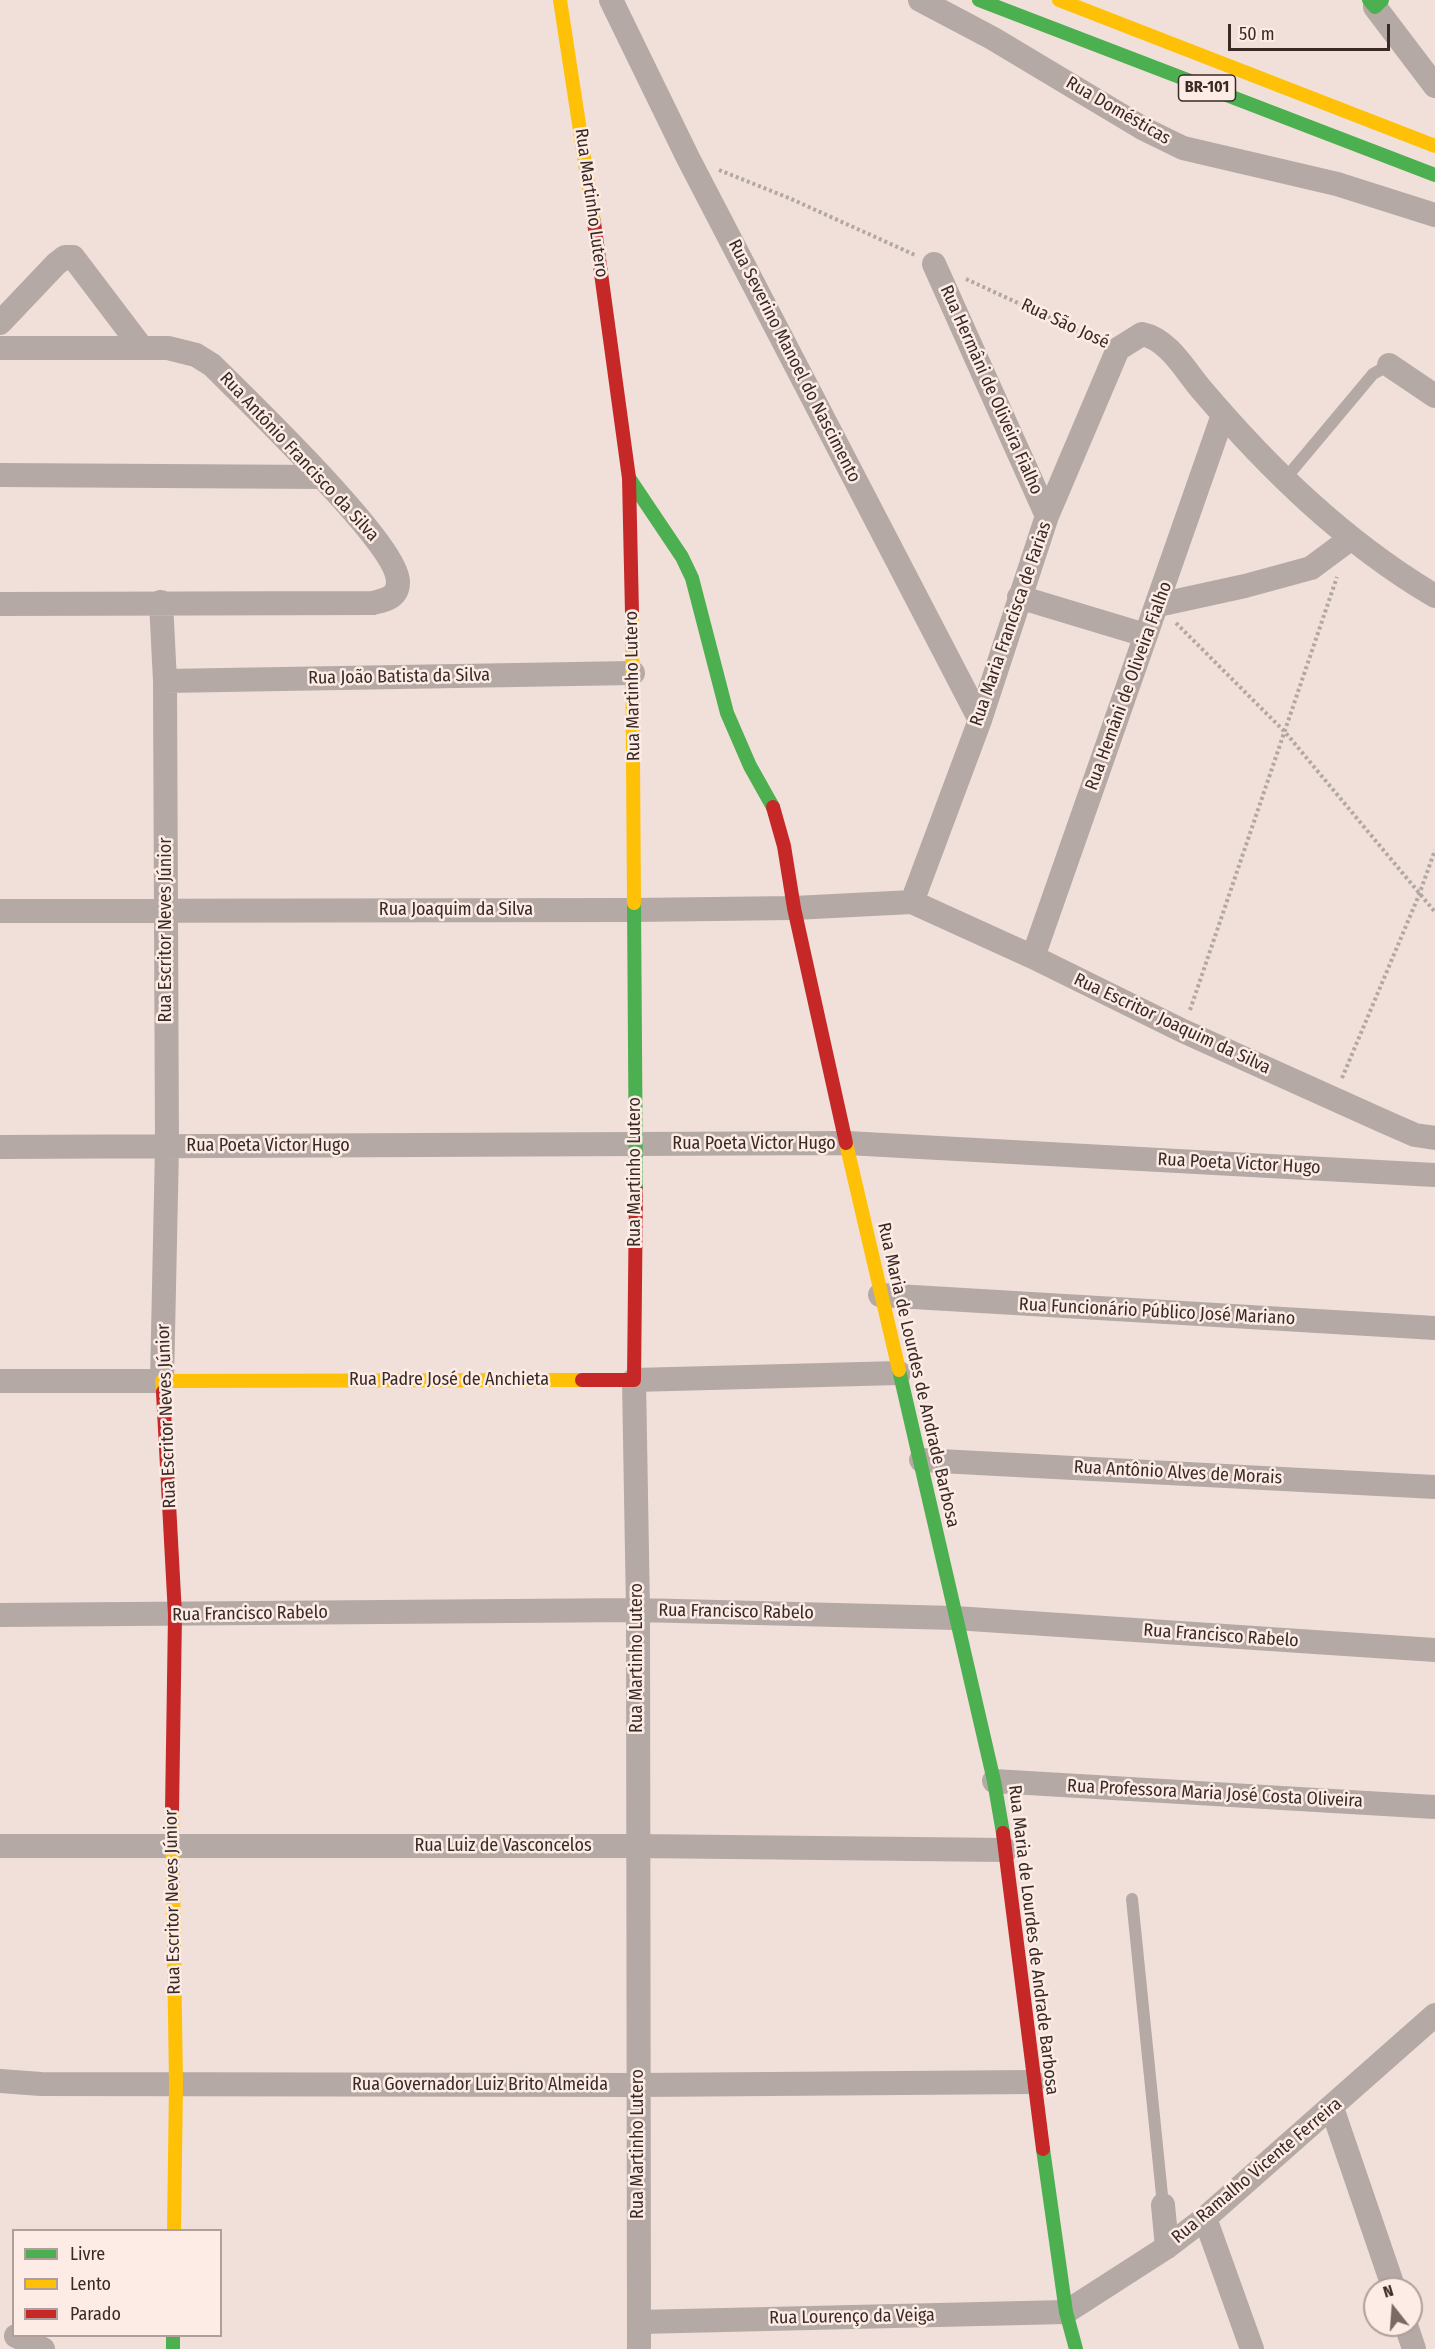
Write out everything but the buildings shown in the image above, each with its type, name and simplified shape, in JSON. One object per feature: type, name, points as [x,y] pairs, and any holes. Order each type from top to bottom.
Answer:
[{"type":"main road","name":"Rua Martinho Lutero","points":[[560,0],[612,342],[629,478],[633,673],[636,1144],[634,1380]]},
{"type":"main road","name":"BR-101","points":[[979,0],[1435,175]]},
{"type":"main road","name":"BR-101","points":[[1059,0],[1435,146]]},
{"type":"main road","name":"Rua Maria de Lourdes de Andrade Barbosa","points":[[629,478],[682,557],[692,578],[727,713],[750,766],[772,803],[784,846],[794,908],[880,1295],[921,1460],[955,1618],[994,1781],[1006,1850],[1033,2082],[1066,2312],[1076,2349]]},
{"type":"main road","name":"Rua Padre José de Anchieta","points":[[162,1381],[634,1380]]},
{"type":"main road","name":"Rua Escritor Neves Júnior","points":[[162,1381],[175,1615],[171,1847],[176,2084],[174,2229]]},
{"type":"street","name":"Rua Severino Manoel do Nascimento","points":[[611,0],[688,158],[980,720]]},
{"type":"street","name":"Rua Domésticas","points":[[920,0],[993,38],[1144,129],[1183,147],[1337,184],[1435,215]]},
{"type":"street","points":[[1375,2],[1435,86]]},
{"type":"street","points":[[0,323],[56,264],[69,256],[80,264],[142,348]]},
{"type":"street","name":"Rua Hermâni de Oliveira Fialho","points":[[934,264],[1047,516]]},
{"type":"street","name":"Rua São José","points":[[1118,349],[1142,334],[1158,341],[1285,479],[1350,539],[1397,574],[1435,596]]},
{"type":"street","name":"Rua Antônio Francisco da Silva","points":[[0,348],[181,350],[212,365],[322,477],[387,553],[399,581],[396,592],[390,599],[373,603],[161,602]]},
{"type":"street","name":"Rua Maria Francisca de Farias","points":[[912,902],[980,720],[1047,516],[1118,349]]},
{"type":"street","points":[[1389,365],[1435,396]]},
{"type":"street","name":"Rua Hemâni de Oliveira Fialho","points":[[1033,957],[1223,414]]},
{"type":"street","points":[[0,475],[322,477]]},
{"type":"street","points":[[1158,605],[1245,586],[1311,568],[1350,539]]},
{"type":"street","points":[[1019,597],[1145,635]]},
{"type":"street","points":[[0,604],[161,602]]},
{"type":"street","name":"Rua Escritor Neves Júnior","points":[[161,602],[165,681],[167,1147],[162,1381]]},
{"type":"street","name":"Rua João Batista da Silva","points":[[165,681],[633,673]]},
{"type":"street","name":"Rua Joaquim da Silva","points":[[0,911],[634,910],[794,908],[912,902]]},
{"type":"street","name":"Rua Escritor Joaquim da Silva","points":[[912,902],[1033,957],[1183,1031],[1415,1135],[1435,1138]]},
{"type":"street","name":"Rua Poeta Victor Hugo","points":[[0,1147],[847,1143],[1435,1175]]},
{"type":"street","name":"Rua Funcionário Público José Mariano","points":[[880,1295],[1435,1329]]},
{"type":"street","name":"Rua Padre José de Anchieta","points":[[634,1380],[899,1373]]},
{"type":"street","name":"Rua Martinho Lutero","points":[[634,1380],[638,1610],[639,2349]]},
{"type":"street","name":"Rua Padre José de Anchieta","points":[[0,1381],[162,1381]]},
{"type":"street","name":"Rua Antônio Alves de Morais","points":[[921,1460],[1435,1487]]},
{"type":"street","name":"Rua Francisco Rabelo","points":[[0,1615],[638,1610],[955,1618],[1435,1650]]},
{"type":"street","name":"Rua Professora Maria José Costa Oliveira","points":[[994,1781],[1435,1807]]},
{"type":"street","name":"Rua Luiz de Vasconcelos","points":[[0,1846],[638,1846],[1006,1850]]},
{"type":"street","name":"Rua Ramalho Vicente Ferreira","points":[[1066,2312],[1167,2247],[1205,2218],[1435,2015]]},
{"type":"street","name":"Rua Governador Luiz Brito Almeida","points":[[0,2081],[41,2085],[638,2085],[1033,2082]]},
{"type":"street","points":[[1332,2108],[1390,2277]]},
{"type":"street","points":[[1163,2205],[1167,2247]]},
{"type":"street","points":[[1205,2218],[1252,2349]]},
{"type":"street","name":"Rua Lourenço da Veiga","points":[[639,2322],[1066,2312]]},
{"type":"street","points":[[19,2337],[43,2349]]},
{"type":"lane","points":[[1285,479],[1373,374],[1389,365]]},
{"type":"lane","points":[[1132,1899],[1163,2205]]},
{"type":"path","name":"Rua São José","points":[[688,158],[789,198],[1118,349]]},
{"type":"path","points":[[1183,1031],[1339,573]]},
{"type":"path","points":[[1158,605],[1285,732],[1435,912]]},
{"type":"path","points":[[1333,1098],[1419,895],[1435,850]]},
{"type":"traffic: fast","points":[[979,0],[1435,175]]},
{"type":"traffic: fast","points":[[1369,0],[1375,7],[1382,0]]},
{"type":"traffic: fast","points":[[629,478],[682,557],[692,578],[727,713],[750,766],[773,807]]},
{"type":"traffic: fast","points":[[634,903],[636,1190]]},
{"type":"traffic: fast","points":[[899,1370],[994,1781],[1003,1833]]},
{"type":"traffic: fast","points":[[1043,2149],[1066,2312],[1076,2349]]},
{"type":"traffic: fast","points":[[173,2337],[173,2349]]},
{"type":"traffic: slow","points":[[560,0],[594,222]]},
{"type":"traffic: slow","points":[[1059,0],[1435,146]]},
{"type":"traffic: slow","points":[[632,613],[634,903]]},
{"type":"traffic: slow","points":[[846,1143],[899,1370]]},
{"type":"traffic: slow","points":[[163,1392],[162,1381],[582,1380]]},
{"type":"traffic: slow","points":[[172,1811],[176,2084],[174,2229]]},
{"type":"traffic: jam","points":[[594,222],[629,478],[632,613]]},
{"type":"traffic: jam","points":[[773,807],[784,846],[794,908],[846,1143]]},
{"type":"traffic: jam","points":[[582,1380],[634,1380],[636,1190]]},
{"type":"traffic: jam","points":[[163,1392],[175,1615],[172,1811]]},
{"type":"traffic: jam","points":[[1003,1833],[1043,2149]]}]
